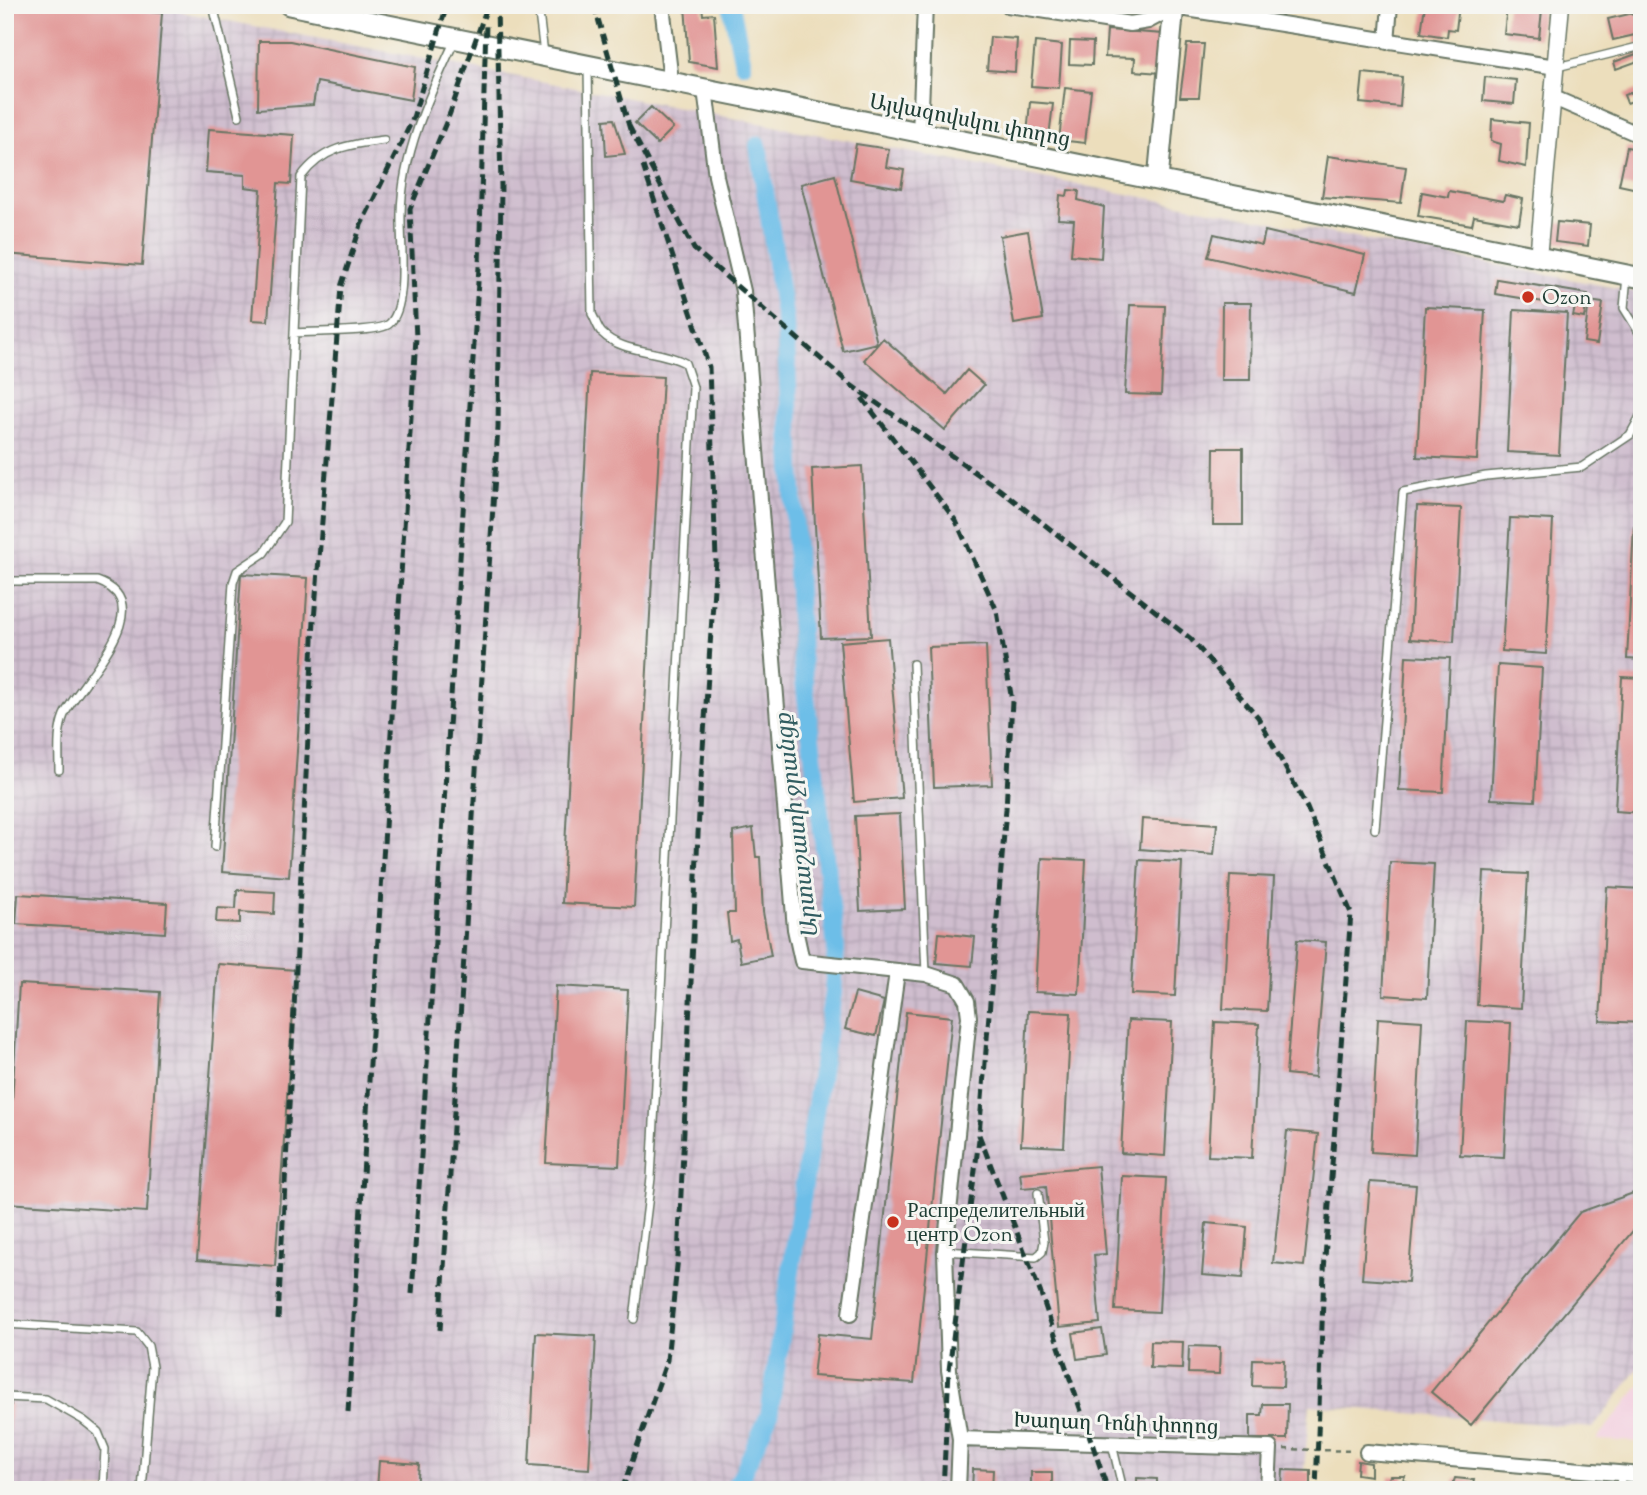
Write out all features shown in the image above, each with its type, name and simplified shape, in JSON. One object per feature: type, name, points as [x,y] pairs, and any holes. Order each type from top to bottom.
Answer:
[{"type":"main road","name":"Այվազովսկու փողոց","points":[[289,5],[1634,277]]},
{"type":"main road","points":[[1158,180],[1174,6]]},
{"type":"street","points":[[662,5],[671,81]]},
{"type":"street","points":[[920,134],[925,5]]},
{"type":"street","points":[[1008,5],[1130,24],[1148,21],[1174,6],[1556,67]]},
{"type":"street","points":[[1387,42],[1390,5]]},
{"type":"street","points":[[1538,258],[1561,5]]},
{"type":"street","points":[[705,89],[716,176],[743,291],[794,929],[802,961],[926,974],[957,984],[967,1001],[968,1017],[945,1251],[949,1370],[960,1439],[958,1490]]},
{"type":"street","points":[[1553,98],[1642,136]]},
{"type":"street","points":[[849,1314],[897,972]]},
{"type":"street","name":"Խաղաղ Դոնի փողոց","points":[[960,1439],[1270,1448]]},
{"type":"street","points":[[1268,1490],[1270,1448]]},
{"type":"street","points":[[1367,1452],[1642,1475]]},
{"type":"lane","points":[[213,5],[239,116]]},
{"type":"lane","points":[[538,5],[544,55]]},
{"type":"lane","points":[[294,333],[379,330],[391,322],[401,301],[401,211],[405,175],[428,100],[456,39]]},
{"type":"lane","points":[[1556,67],[1642,46]]},
{"type":"lane","points":[[588,64],[592,314],[602,333],[624,346],[673,356],[685,363],[693,387],[650,1178],[634,1318]]},
{"type":"lane","points":[[215,847],[233,583],[237,571],[264,553],[285,522],[301,177],[312,162],[327,151],[384,140]]},
{"type":"lane","points":[[1634,277],[1624,308],[1642,337]]},
{"type":"lane","points":[[1375,829],[1404,492],[1486,476],[1583,467],[1630,435],[1642,413]]},
{"type":"lane","points":[[5,581],[97,581],[111,585],[120,599],[122,618],[108,654],[78,692],[63,717],[59,735],[59,769]]},
{"type":"lane","points":[[913,664],[926,974]]},
{"type":"lane","points":[[945,1251],[1036,1257],[1042,1252],[1044,1242],[1038,1193]]},
{"type":"lane","points":[[5,1324],[137,1332],[148,1346],[152,1367],[142,1490]]},
{"type":"lane","points":[[5,1397],[46,1399],[98,1432],[105,1449],[103,1490]]},
{"type":"lane","points":[[1112,1444],[1123,1490]]},
{"type":"lane","points":[[1620,1490],[1621,1473]]},
{"type":"path","points":[[1270,1448],[1367,1452]]},
{"type":"shaded area","points":[[5,5],[177,5],[181,12],[1642,293],[1642,1364],[1593,1428],[1310,1405],[1302,1490],[5,1490]]},
{"type":"shaded area","points":[[1642,1383],[1642,1442],[1596,1440]]},
{"type":"building","points":[[5,5],[67,5],[162,13],[142,265],[5,254]]},
{"type":"building","points":[[685,5],[702,5],[703,15],[714,14],[718,67],[689,62]]},
{"type":"building","points":[[1134,5],[1147,5],[1134,13]]},
{"type":"building","points":[[1425,5],[1459,5],[1456,30],[1448,29],[1447,37],[1421,33]]},
{"type":"building","points":[[1507,7],[1542,10],[1539,38],[1504,34]]},
{"type":"building","points":[[1642,11],[1642,44],[1637,45],[1635,35],[1613,40],[1608,19]]},
{"type":"building","points":[[1107,30],[1164,34],[1161,73],[1134,71],[1135,58],[1105,57]]},
{"type":"building","points":[[990,37],[1017,39],[1015,72],[987,70]]},
{"type":"building","points":[[259,41],[290,41],[415,67],[411,100],[317,82],[313,105],[258,109]]},
{"type":"building","points":[[1070,41],[1093,42],[1092,65],[1069,64]]},
{"type":"building","points":[[1035,42],[1062,45],[1059,88],[1031,86]]},
{"type":"building","points":[[1187,44],[1204,44],[1199,97],[1180,97]]},
{"type":"building","points":[[1642,52],[1642,71],[1638,61],[1616,69],[1614,62]]},
{"type":"building","points":[[1363,73],[1402,77],[1400,107],[1360,103]]},
{"type":"building","points":[[1485,77],[1516,80],[1514,104],[1483,101]]},
{"type":"building","points":[[1065,88],[1091,91],[1085,143],[1059,140]]},
{"type":"building","points":[[1642,88],[1642,98],[1627,103],[1624,95]]},
{"type":"building","points":[[1030,102],[1053,104],[1049,137],[1027,135]]},
{"type":"building","points":[[651,107],[673,128],[657,144],[635,123]]},
{"type":"building","points":[[614,119],[625,154],[606,156],[604,120]]},
{"type":"building","points":[[1492,119],[1529,123],[1526,167],[1499,161],[1501,144],[1491,141]]},
{"type":"building","points":[[209,129],[294,135],[291,184],[278,183],[268,321],[252,320],[261,189],[245,187],[245,175],[206,172]]},
{"type":"building","points":[[856,144],[889,149],[886,167],[904,170],[901,188],[850,179]]},
{"type":"building","points":[[1627,147],[1642,150],[1642,190],[1619,185]]},
{"type":"building","points":[[1328,156],[1406,167],[1401,203],[1322,197]]},
{"type":"building","points":[[835,175],[877,343],[843,351],[801,184]]},
{"type":"building","points":[[1068,190],[1079,191],[1078,200],[1104,207],[1101,258],[1071,255],[1074,220],[1058,219],[1060,195],[1067,196]]},
{"type":"building","points":[[1449,191],[1503,201],[1505,195],[1523,199],[1519,224],[1474,216],[1472,225],[1418,216],[1422,192],[1448,197]]},
{"type":"building","points":[[1557,222],[1590,225],[1588,246],[1555,242]]},
{"type":"building","points":[[1028,231],[1043,319],[1014,324],[1000,236]]},
{"type":"building","points":[[1265,231],[1365,255],[1356,292],[1208,257],[1214,234],[1262,245]]},
{"type":"building","points":[[1497,279],[1588,294],[1584,318],[1573,316],[1575,307],[1495,294]]},
{"type":"building","points":[[1589,301],[1603,303],[1597,344],[1584,342]]},
{"type":"building","points":[[1222,303],[1251,303],[1250,380],[1221,380]]},
{"type":"building","points":[[1130,305],[1165,306],[1161,395],[1125,394]]},
{"type":"building","points":[[1425,307],[1485,310],[1477,460],[1417,457]]},
{"type":"building","points":[[1514,310],[1567,313],[1559,455],[1507,452]]},
{"type":"building","points":[[883,338],[947,394],[967,370],[984,385],[945,430],[864,360]]},
{"type":"building","points":[[590,373],[663,377],[634,907],[562,903]]},
{"type":"building","points":[[1214,448],[1243,448],[1243,525],[1213,525]]},
{"type":"building","points":[[862,466],[871,636],[821,638],[812,469]]},
{"type":"building","points":[[1417,506],[1461,508],[1454,642],[1410,639]]},
{"type":"building","points":[[1510,518],[1553,520],[1546,654],[1502,651]]},
{"type":"building","points":[[1634,526],[1642,526],[1642,660],[1627,659]]},
{"type":"building","points":[[241,574],[308,578],[289,877],[222,872]]},
{"type":"building","points":[[888,638],[902,798],[854,802],[840,642]]},
{"type":"building","points":[[986,645],[992,785],[934,787],[928,647]]},
{"type":"building","points":[[1406,656],[1450,658],[1443,792],[1399,790]]},
{"type":"building","points":[[1498,665],[1542,668],[1535,801],[1491,799]]},
{"type":"building","points":[[1622,677],[1642,678],[1642,813],[1615,811]]},
{"type":"building","points":[[900,814],[905,909],[860,911],[855,816]]},
{"type":"building","points":[[1142,819],[1217,824],[1214,855],[1140,849]]},
{"type":"building","points":[[753,828],[756,857],[760,857],[763,912],[771,956],[741,962],[737,939],[730,941],[727,913],[735,913],[733,832]]},
{"type":"building","points":[[1042,858],[1086,860],[1079,994],[1035,992]]},
{"type":"building","points":[[1139,860],[1182,862],[1175,996],[1131,994]]},
{"type":"building","points":[[1390,862],[1434,864],[1427,998],[1383,995]]},
{"type":"building","points":[[1484,872],[1528,874],[1521,1008],[1477,1005]]},
{"type":"building","points":[[1230,875],[1274,877],[1267,1011],[1223,1009]]},
{"type":"building","points":[[1607,887],[1642,889],[1642,1023],[1600,1021]]},
{"type":"building","points":[[237,890],[275,892],[274,914],[240,912],[240,923],[216,922],[217,908],[236,909]]},
{"type":"building","points":[[18,894],[167,903],[165,933],[16,924]]},
{"type":"building","points":[[939,933],[975,937],[972,966],[936,963]]},
{"type":"building","points":[[1297,940],[1326,942],[1315,1077],[1286,1074]]},
{"type":"building","points":[[218,964],[296,970],[275,1266],[197,1260]]},
{"type":"building","points":[[19,984],[160,992],[147,1212],[6,1203]]},
{"type":"building","points":[[556,986],[628,990],[619,1166],[546,1163]]},
{"type":"building","points":[[855,993],[884,1001],[876,1036],[845,1029]]},
{"type":"building","points":[[1028,1011],[1071,1013],[1064,1147],[1021,1145]]},
{"type":"building","points":[[906,1012],[952,1017],[914,1383],[813,1376],[818,1334],[872,1339]]},
{"type":"building","points":[[1378,1018],[1422,1021],[1415,1155],[1371,1152]]},
{"type":"building","points":[[1128,1020],[1172,1022],[1165,1156],[1121,1153]]},
{"type":"building","points":[[1467,1021],[1511,1023],[1504,1157],[1460,1155]]},
{"type":"building","points":[[1215,1022],[1259,1024],[1252,1158],[1208,1156]]},
{"type":"building","points":[[1287,1131],[1318,1134],[1304,1266],[1273,1263]]},
{"type":"building","points":[[1098,1166],[1106,1254],[1094,1255],[1100,1323],[1059,1327],[1046,1186],[1022,1188],[1020,1173]]},
{"type":"building","points":[[1122,1176],[1166,1178],[1159,1312],[1115,1310]]},
{"type":"building","points":[[1370,1182],[1416,1185],[1408,1282],[1362,1279]]},
{"type":"building","points":[[1642,1190],[1642,1220],[1471,1425],[1431,1392],[1580,1212]]},
{"type":"building","points":[[1206,1223],[1247,1227],[1243,1278],[1202,1275]]},
{"type":"building","points":[[1102,1329],[1106,1355],[1077,1359],[1073,1333]]},
{"type":"building","points":[[536,1333],[596,1336],[589,1469],[529,1465]]},
{"type":"building","points":[[1151,1341],[1183,1342],[1182,1369],[1150,1368]]},
{"type":"building","points":[[1189,1346],[1220,1347],[1219,1374],[1188,1373]]},
{"type":"building","points":[[1253,1359],[1284,1360],[1283,1387],[1252,1386]]},
{"type":"building","points":[[5,1403],[11,1404],[7,1462],[5,1462]]},
{"type":"building","points":[[1263,1404],[1288,1404],[1287,1439],[1250,1439],[1250,1415],[1262,1415]]},
{"type":"building","points":[[379,1461],[419,1464],[417,1490],[377,1490]]},
{"type":"building","points":[[1358,1461],[1371,1463],[1371,1476],[1357,1474]]},
{"type":"building","points":[[973,1469],[993,1470],[992,1490],[972,1490]]},
{"type":"building","points":[[1283,1470],[1311,1471],[1311,1488],[1282,1487]]},
{"type":"building","points":[[1031,1472],[1052,1472],[1052,1490],[1031,1490]]},
{"type":"building","points":[[1390,1476],[1405,1476],[1403,1480],[1416,1485],[1414,1490],[1378,1490],[1380,1485],[1386,1487]]},
{"type":"building","points":[[1137,1478],[1157,1479],[1157,1490],[1137,1490]]},
{"type":"building","points":[[1455,1478],[1474,1480],[1472,1490],[1451,1490]]},
{"type":"waterway","name":"Արտաշատի ջրանցք","points":[[731,5],[743,64]]},
{"type":"waterway","name":"Արտաշատի ջրանցք","points":[[732,1490],[741,1477],[769,1415],[833,993],[836,948],[801,655],[785,321],[758,145]]},
{"type":"railway","points":[[278,1319],[314,620],[341,287],[361,225],[412,121],[447,5]]},
{"type":"railway","points":[[440,1330],[498,428],[501,187],[497,5]]},
{"type":"railway","points":[[594,5],[631,133]]},
{"type":"railway","points":[[348,1412],[416,338],[410,209],[450,113],[487,7]]},
{"type":"railway","points":[[412,1294],[479,267],[486,23]]},
{"type":"railway","points":[[629,126],[694,249],[851,385],[999,489],[1191,639],[1258,717],[1307,808],[1351,913],[1324,1271],[1316,1490]]},
{"type":"railway","points":[[622,1490],[667,1360],[678,1257],[700,792],[716,559],[709,367],[643,166]]},
{"type":"railway","points":[[862,398],[956,521],[997,611],[1012,701],[1006,809],[979,1135],[1041,1294],[1108,1490]]},
{"type":"railway","points":[[943,1490],[949,1370],[979,1139]]},
{"type":"place","name":"Ozon","points":[[1528,297]]},
{"type":"place","name":"Распределительный центр Ozon","points":[[893,1222]]}]
